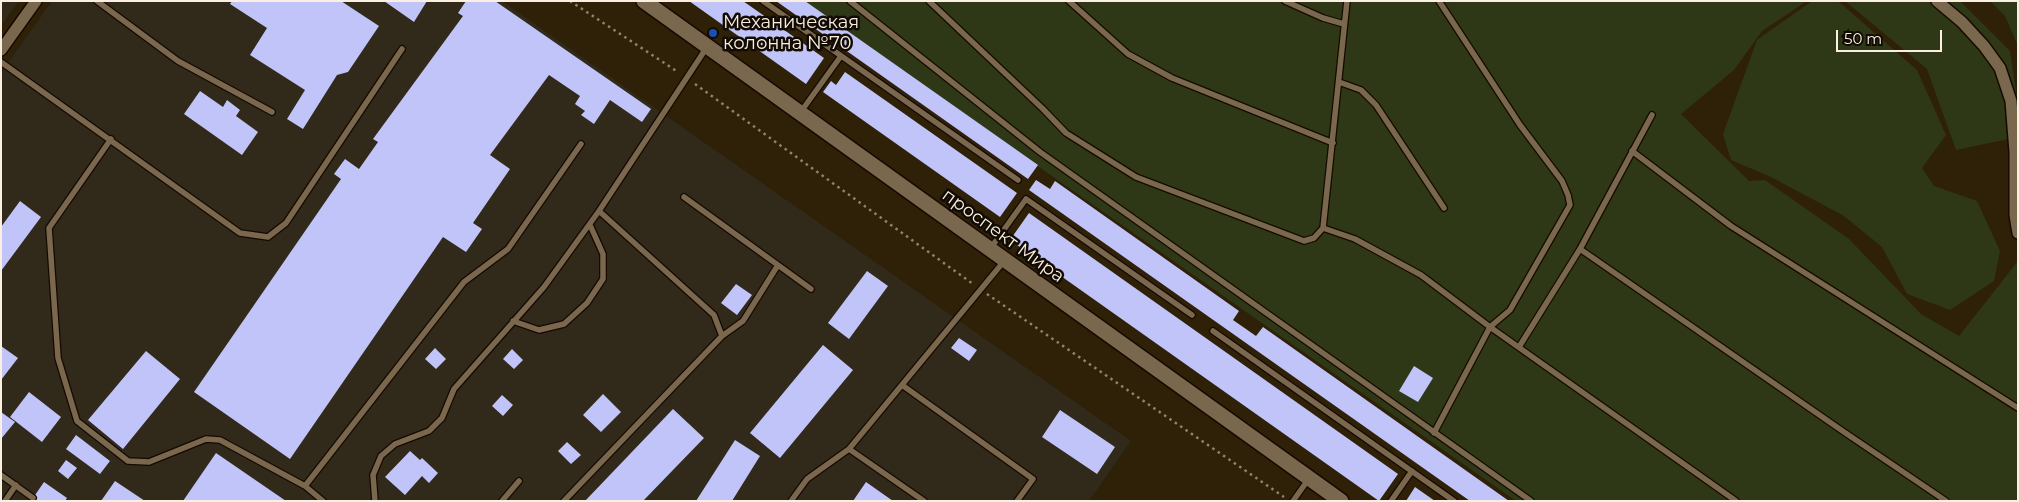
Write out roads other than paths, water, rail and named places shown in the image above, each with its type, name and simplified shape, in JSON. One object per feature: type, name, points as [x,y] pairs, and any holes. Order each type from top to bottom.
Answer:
[{"type":"street","points":[[1,50],[36,1]]},
{"type":"street","name":"проспект Мира","points":[[644,1],[1341,501]]},
{"type":"street","points":[[1937,1],[1962,22],[1984,46],[2000,68],[2011,101],[2015,152],[2015,215],[2018,232]]},
{"type":"lane","points":[[97,1],[178,61],[272,112]]},
{"type":"lane","points":[[763,1],[1018,180]]},
{"type":"lane","points":[[850,1],[1040,152],[1530,501]]},
{"type":"lane","points":[[928,1],[1043,108],[1066,133],[1136,177],[1304,241],[1314,238],[1323,228],[1347,1]]},
{"type":"lane","points":[[1069,1],[1128,54],[1172,78],[1333,143]]},
{"type":"lane","points":[[1285,1],[1323,18],[1344,24]]},
{"type":"lane","points":[[1434,433],[1490,327],[1510,310],[1570,205],[1562,181],[1520,125],[1439,1]]},
{"type":"lane","points":[[375,501],[373,475],[381,456],[394,444],[429,431],[442,418],[454,389],[544,287],[600,211],[707,47]]},
{"type":"lane","points":[[1,62],[240,233],[268,237],[286,223],[402,50]]},
{"type":"lane","points":[[800,113],[841,56]]},
{"type":"lane","points":[[1339,82],[1361,90],[1376,105],[1444,208]]},
{"type":"lane","points":[[1518,347],[1580,249],[1652,115]]},
{"type":"lane","points":[[110,139],[48,228],[58,358],[77,421],[128,461],[149,462],[206,439],[220,440],[305,486],[323,501]]},
{"type":"lane","points":[[305,486],[464,282],[508,249],[581,144]]},
{"type":"lane","points":[[1632,151],[1731,226],[2018,408]]},
{"type":"lane","points":[[684,197],[811,289]]},
{"type":"lane","points":[[990,249],[1026,199],[1192,315]]},
{"type":"lane","points":[[600,211],[714,315],[722,336]]},
{"type":"lane","points":[[513,322],[539,330],[564,324],[587,304],[603,279],[603,254],[590,225]]},
{"type":"lane","points":[[1323,228],[1355,240],[1421,275],[1490,327],[1736,501]]},
{"type":"lane","points":[[1580,249],[1946,501]]},
{"type":"lane","points":[[791,501],[807,479],[849,449],[1006,260]]},
{"type":"lane","points":[[564,501],[722,336],[743,320],[778,265]]},
{"type":"lane","points":[[1213,331],[1454,501]]},
{"type":"lane","points":[[902,385],[1033,479],[1017,501]]},
{"type":"lane","points":[[849,449],[924,501]]},
{"type":"lane","points":[[1391,501],[1412,471]]},
{"type":"lane","points":[[1,475],[33,498]]},
{"type":"lane","points":[[1291,501],[1309,478]]},
{"type":"lane","points":[[502,501],[519,481]]},
{"type":"lane","points":[[5,501],[16,485]]},
{"type":"place","name":"Механическая колонна №70","points":[[713,33]]}]
